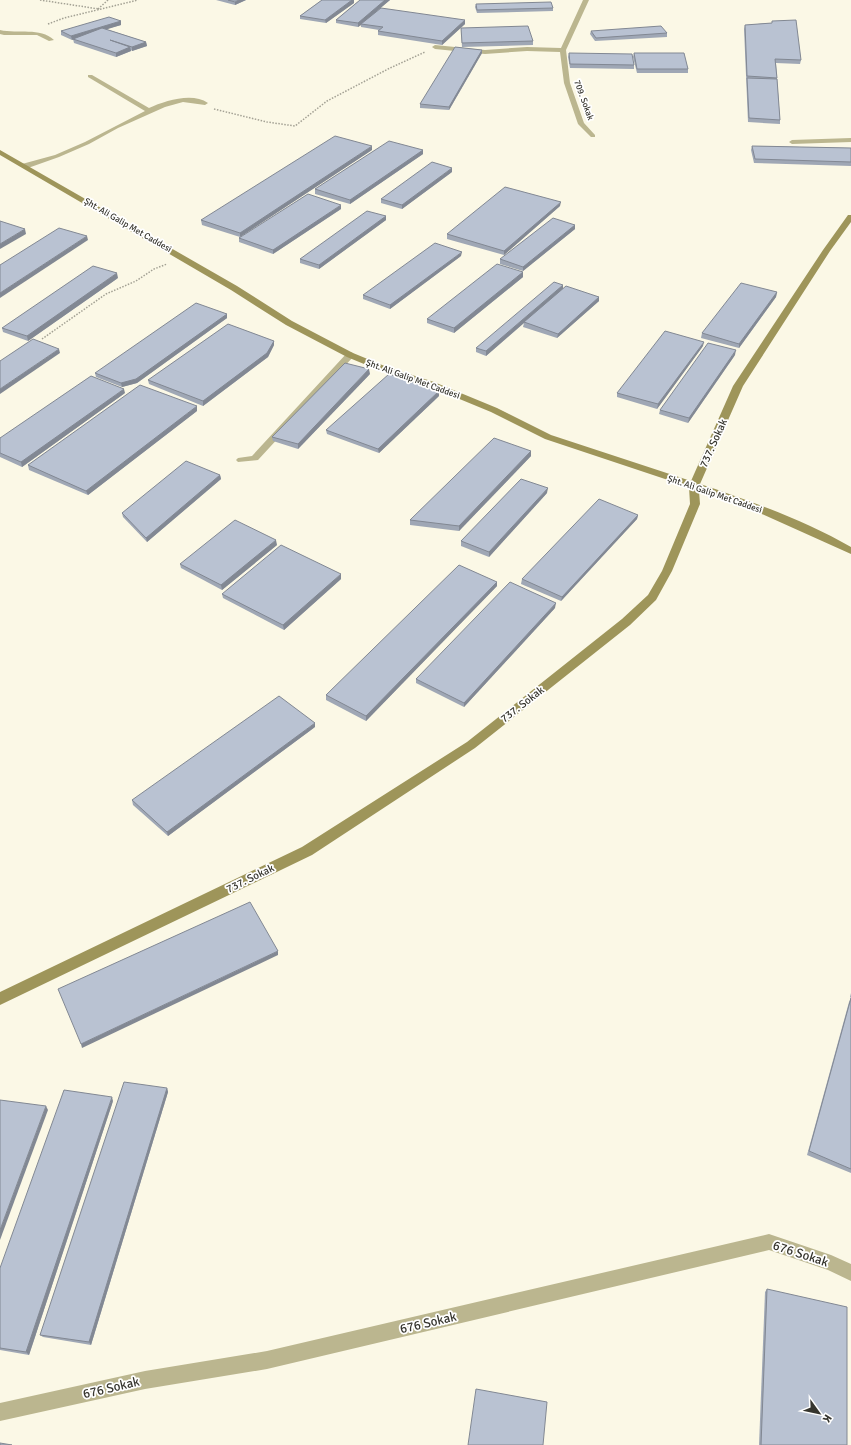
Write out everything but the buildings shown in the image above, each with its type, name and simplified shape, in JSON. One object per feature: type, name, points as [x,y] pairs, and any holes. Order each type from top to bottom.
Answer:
[{"type":"street","points":[[434,48],[485,52],[563,50],[586,0]]},
{"type":"street","points":[[0,32],[17,34],[31,32],[43,35],[51,40]]},
{"type":"street","name":"709. Sokak","points":[[563,50],[567,83],[581,124],[593,136]]},
{"type":"street","points":[[90,76],[149,112]]},
{"type":"street","points":[[25,166],[58,156],[87,144],[116,127],[144,116],[163,104],[192,100],[205,103]]},
{"type":"street","points":[[792,142],[851,140]]},
{"type":"street","name":"Şht. Ali Galip Met Caddesi","points":[[0,152],[184,258],[289,323],[350,355],[384,369],[431,384],[494,410],[548,437],[694,487],[746,503],[833,541],[851,551]]},
{"type":"street","name":"737. Sokak","points":[[0,999],[307,851],[471,745],[626,622],[652,597],[667,571],[695,504],[694,487],[738,386],[827,250],[851,217]]},
{"type":"street","points":[[241,460],[254,458],[350,355]]},
{"type":"street","name":"676 Sokak","points":[[0,1412],[145,1380],[267,1360],[769,1242],[830,1263],[851,1273]]},
{"type":"path","points":[[40,0],[99,9]]},
{"type":"path","points":[[97,10],[108,0]]},
{"type":"path","points":[[36,33],[46,25],[64,18],[138,0]]},
{"type":"path","points":[[205,103],[213,108],[267,122],[295,126],[300,124],[327,101],[390,68],[434,48]]},
{"type":"path","points":[[42,339],[106,294],[136,282],[154,269],[184,258]]}]
